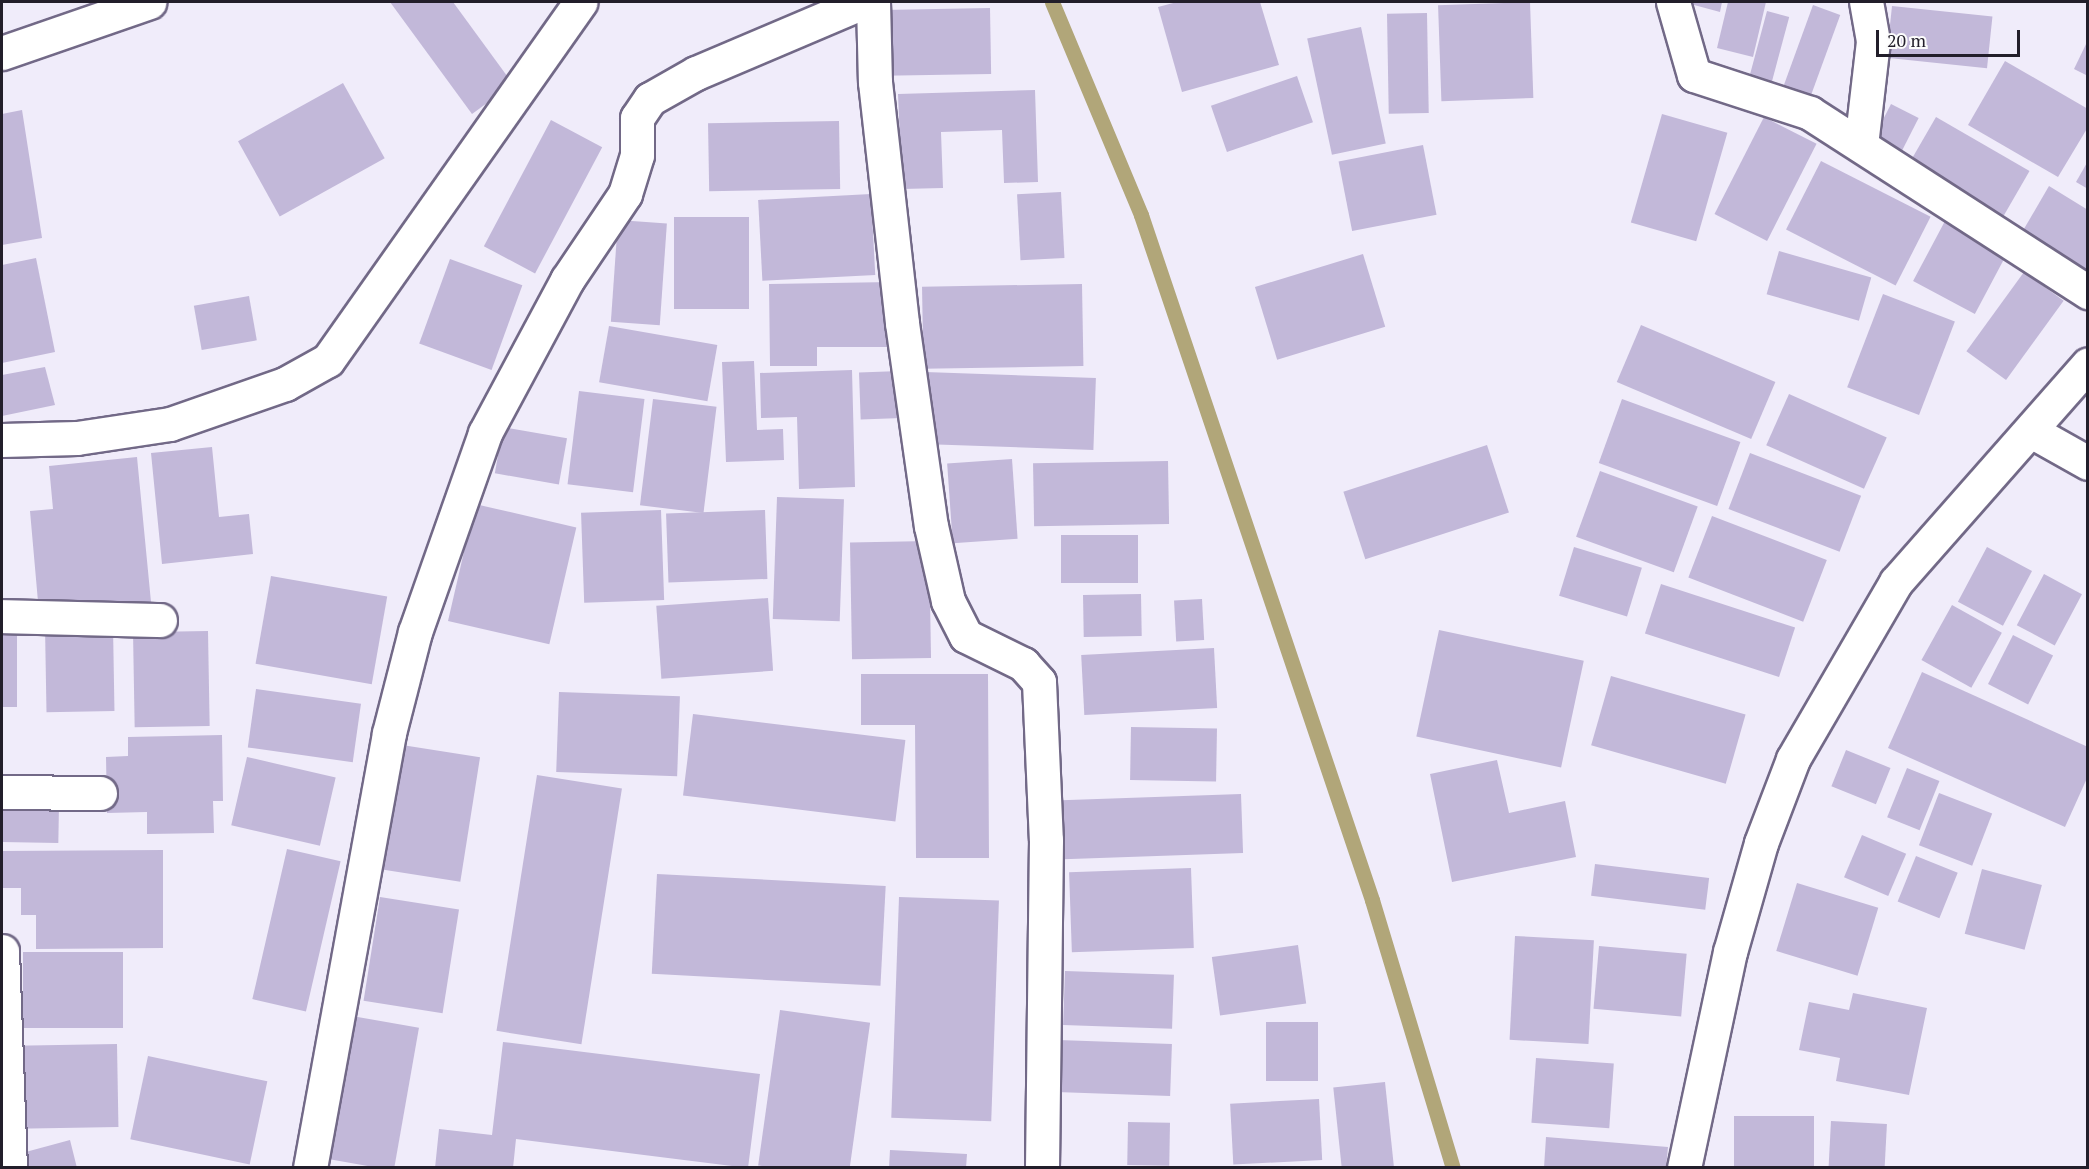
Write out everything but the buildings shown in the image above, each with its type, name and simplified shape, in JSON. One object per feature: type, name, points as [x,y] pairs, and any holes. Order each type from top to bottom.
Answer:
[{"type":"street","points":[[2,53],[150,2]]},
{"type":"street","points":[[2,440],[76,438],[170,424],[285,384],[328,360],[581,2]]},
{"type":"street","points":[[310,1167],[389,732],[415,632],[485,433],[567,280],[626,194],[637,155],[637,118],[650,99],[696,73],[863,2]]},
{"type":"street","points":[[873,2],[874,82],[902,323],[931,526],[948,601],[966,636],[1023,664],[1039,682],[1046,840],[1042,1167]]},
{"type":"street","points":[[1673,2],[1694,75],[1781,101],[1861,145],[2088,292]]},
{"type":"street","points":[[1861,145],[1873,40],[1866,2]]},
{"type":"street","points":[[1684,1167],[1730,952],[1761,843],[1793,759],[1896,582],[2088,364]]},
{"type":"street","points":[[2031,431],[2088,463]]},
{"type":"street","points":[[2,616],[160,620]]},
{"type":"street","points":[[2,792],[100,793]]},
{"type":"street","points":[[2,951],[10,1167]]},
{"type":"waterway","points":[[1052,2],[1141,215],[1372,900],[1453,1168]]}]
